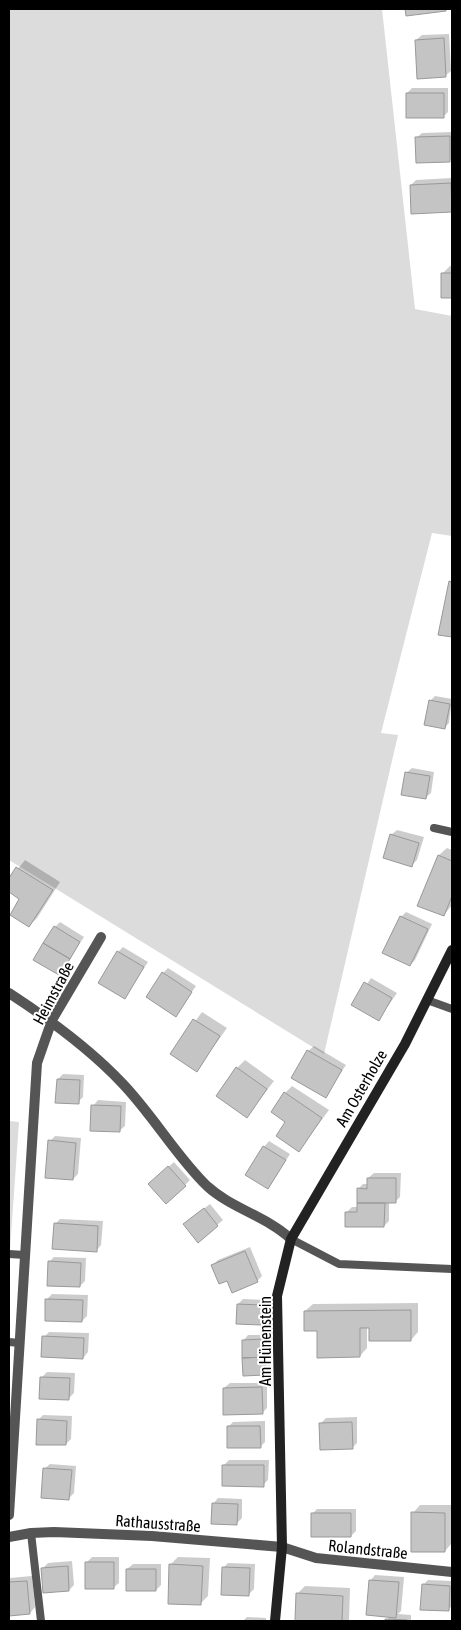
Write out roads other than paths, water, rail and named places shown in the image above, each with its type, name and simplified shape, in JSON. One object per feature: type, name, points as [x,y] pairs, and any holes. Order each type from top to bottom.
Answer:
[{"type":"street","name":"Heimstraße","points":[[9,1515],[14,1342],[25,1255],[37,1063],[52,1020],[101,937]]},
{"type":"street","name":"Am Osterholze","points":[[291,1238],[385,1078],[452,950]]},
{"type":"street","points":[[9,993],[52,1020],[122,1082],[208,1186],[243,1208],[276,1225],[291,1238]]},
{"type":"street","name":"Am Hünenstein","points":[[275,1621],[282,1547],[278,1296],[291,1238]]},
{"type":"street","name":"Rathausstraße","points":[[9,1537],[31,1533],[152,1536],[282,1547]]},
{"type":"street","name":"Rolandstraße","points":[[282,1547],[316,1558],[452,1572]]},
{"type":"lane","points":[[434,828],[452,832]]},
{"type":"lane","points":[[427,1000],[452,1009]]},
{"type":"lane","points":[[291,1238],[338,1264],[452,1269]]},
{"type":"lane","points":[[9,1254],[25,1255]]},
{"type":"lane","points":[[31,1533],[41,1621]]}]
